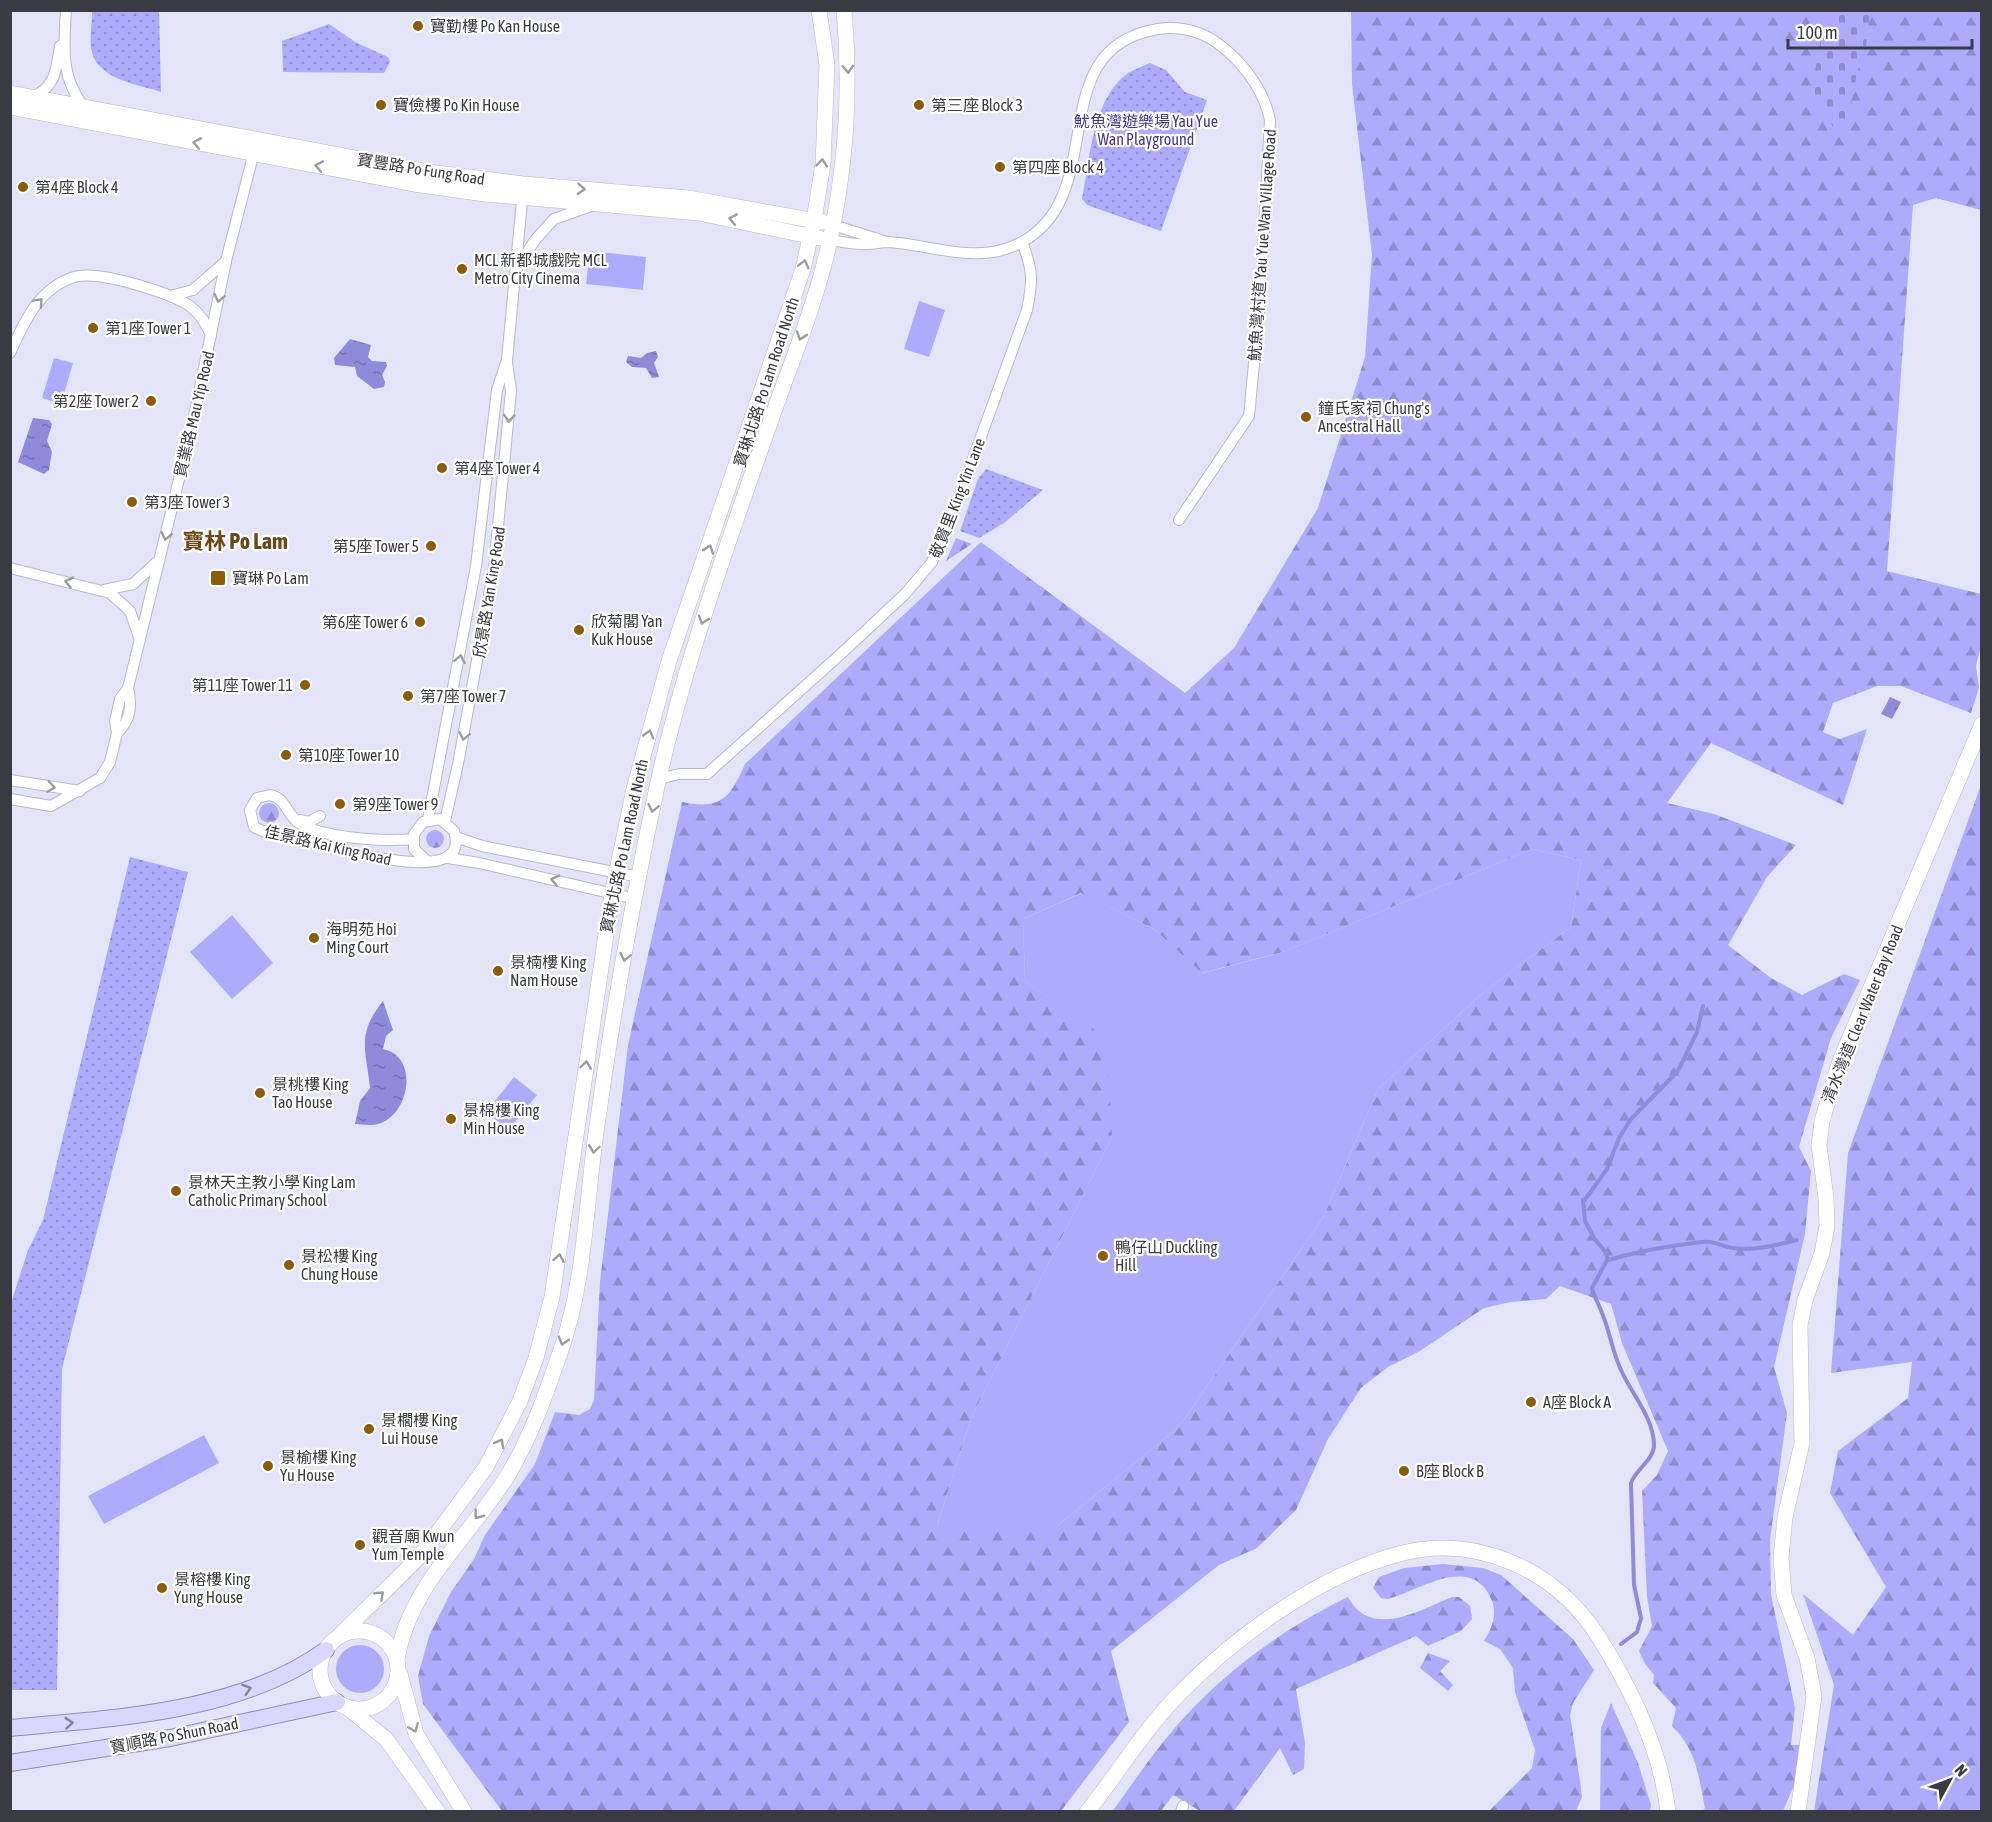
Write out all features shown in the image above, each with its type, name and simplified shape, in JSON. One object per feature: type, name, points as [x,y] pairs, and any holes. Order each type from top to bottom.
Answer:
[{"type":"main road","name":"寶琳北路 Po Lam Road North","points":[[339,1636],[422,1554],[486,1467],[510,1421],[536,1358],[552,1297],[612,894],[634,789],[669,661],[757,410],[803,269],[814,220],[823,164],[827,65],[819,10]]},
{"type":"main road","name":"寶琳北路 Po Lam Road North","points":[[398,1665],[404,1628],[416,1600],[506,1477],[541,1408],[564,1340],[585,1234],[602,1092],[639,877],[659,779],[704,618],[811,306],[830,240],[848,80],[844,10]]},
{"type":"main road","name":"寶豐路 Po Fung Road","points":[[10,93],[83,106],[256,147]]},
{"type":"main road","name":"寶豐路 Po Fung Road","points":[[10,107],[256,147],[429,172],[594,205],[699,213],[830,240]]},
{"type":"main road","name":"寶豐路 Po Fung Road","points":[[523,191],[688,198],[833,225]]},
{"type":"main road","name":"清水灣道 Clear Water Bay Road","points":[[1798,1812],[1814,1696],[1807,1658],[1784,1595],[1781,1558],[1785,1517],[1802,1443],[1800,1325],[1805,1299],[1822,1253],[1827,1226],[1819,1145],[1821,1121],[1840,1061],[1982,724]]},
{"type":"main road","points":[[1087,1812],[1156,1718],[1201,1672],[1250,1632],[1303,1597],[1380,1560],[1411,1552],[1443,1548],[1486,1554],[1520,1566],[1546,1580],[1578,1609],[1606,1649],[1632,1696],[1658,1764],[1668,1812]]},
{"type":"main road","points":[[438,1812],[387,1740],[343,1705],[323,1684],[321,1660],[326,1650],[339,1636],[354,1631],[374,1634],[391,1647],[416,1734],[464,1812]]},
{"type":"main road","name":"寶順路 Po Shun Road","points":[[10,1728],[116,1718],[175,1709],[272,1681],[304,1666],[326,1650]]},
{"type":"main road","points":[[343,1705],[361,1710],[380,1704],[395,1688],[398,1665]]},
{"type":"main road","name":"寶順路 Po Shun Road","points":[[10,1763],[170,1738],[343,1705]]},
{"type":"street","points":[[66,10],[67,80],[83,106]]},
{"type":"street","points":[[33,97],[46,90],[51,84],[65,22]]},
{"type":"street","name":"魷魚灣村道 Yau Yue Wan Village Road","points":[[833,225],[888,242],[973,255],[999,250],[1022,242],[1048,221],[1064,196],[1072,172],[1080,116],[1088,84],[1098,64],[1120,42],[1150,30],[1189,29],[1220,44],[1255,82],[1267,106],[1270,134],[1261,290],[1249,416],[1179,519]]},
{"type":"street","name":"貿業路 Mau Yip Road","points":[[10,799],[51,806],[81,791],[106,770],[117,733],[127,724],[131,702],[128,688],[161,557],[226,261],[256,147]]},
{"type":"street","name":"欣景路 Yan King Road","points":[[428,820],[468,615],[497,390],[507,360],[523,191]]},
{"type":"street","name":"欣景路 Yan King Road","points":[[517,268],[535,240],[554,219],[594,205]]},
{"type":"street","name":"魷魚灣村道 Yau Yue Wan Village Road","points":[[830,240],[864,244],[888,242]]},
{"type":"street","name":"敬賢里 King Yin Lane","points":[[659,779],[679,774],[707,774],[905,594],[932,562],[954,511],[1027,310],[1032,286],[1032,268],[1022,242]]},
{"type":"street","points":[[170,296],[193,290],[226,261]]},
{"type":"street","points":[[10,352],[27,315],[52,288],[73,277],[89,275],[170,296],[198,313],[211,336]]},
{"type":"street","name":"欣景路 Yan King Road","points":[[445,821],[469,710],[494,568],[511,391],[507,360]]},
{"type":"street","points":[[101,590],[133,584],[150,572],[161,557]]},
{"type":"street","points":[[10,568],[101,590],[118,597],[130,611],[140,640]]},
{"type":"street","points":[[10,780],[81,791]]},
{"type":"street","name":"佳景路 Kai King Road","points":[[413,838],[373,840],[311,828],[293,818],[283,801],[270,795],[257,798],[250,810],[254,826],[265,832],[398,861],[439,862],[448,858],[479,863],[636,899]]},
{"type":"street","points":[[293,818],[309,822],[320,816]]},
{"type":"street","points":[[428,820],[445,821],[450,825],[456,837],[455,848],[448,858]]},
{"type":"street","name":"佳景路 Kai King Road","points":[[427,861],[414,849],[413,838],[416,829],[428,820]]},
{"type":"street","points":[[456,837],[482,846],[639,877]]},
{"type":"green space","points":[[92,11],[159,11],[161,92],[118,79],[100,67],[91,48]]},
{"type":"green space","points":[[1351,11],[1981,11],[1981,210],[1936,198],[1913,205],[1887,571],[1981,594],[1981,645],[1976,666],[1979,688],[1971,713],[1901,686],[1877,686],[1833,703],[1823,732],[1840,739],[1867,729],[1843,805],[1711,743],[1667,803],[1714,814],[1796,845],[1767,877],[1728,945],[1771,978],[1802,995],[1844,974],[1860,980],[1831,1038],[1799,1147],[1811,1171],[1805,1234],[1774,1367],[1787,1413],[1770,1540],[1771,1595],[1795,1708],[1791,1745],[1802,1745],[1796,1781],[1783,1811],[1702,1811],[1705,1808],[1692,1754],[1672,1726],[1676,1708],[1653,1683],[1654,1675],[1645,1664],[1639,1651],[1652,1626],[1647,1597],[1642,1491],[1657,1475],[1668,1451],[1622,1343],[1611,1304],[1560,1286],[1546,1299],[1511,1302],[1484,1308],[1420,1351],[1388,1367],[1361,1388],[1328,1439],[1296,1510],[1257,1548],[1219,1565],[1111,1651],[1129,1722],[1061,1811],[502,1811],[423,1704],[418,1676],[429,1636],[451,1592],[474,1559],[485,1535],[535,1464],[555,1412],[579,1415],[590,1409],[594,1400],[600,1282],[628,1045],[682,802],[706,804],[722,799],[729,793],[745,764],[981,542],[1185,693],[1234,648],[1318,508],[1365,357],[1372,255],[1352,84]],"holes":[[[1532,849],[1581,860],[1571,927],[1484,992],[1378,1089],[1324,1216],[1179,1427],[1057,1526],[937,1526],[972,1416],[1112,1137],[1109,1076],[1093,1028],[1025,981],[1023,919],[1081,893],[1154,929],[1202,973],[1283,952]]]},
{"type":"green space","points":[[1834,11],[1875,11],[1869,20],[1866,47],[1857,73],[1846,131],[1836,131],[1811,95],[1824,20]]},
{"type":"green space","points":[[329,24],[355,42],[388,57],[390,62],[384,73],[283,72],[282,41]]},
{"type":"green space","name":"魷魚灣遊樂場 Yau Yue Wan Playground","points":[[1150,63],[1166,70],[1185,92],[1207,100],[1161,231],[1087,205],[1082,199],[1094,131],[1107,98],[1116,84],[1128,73]]},
{"type":"green space","points":[[590,251],[646,257],[643,290],[586,284]]},
{"type":"green space","points":[[919,301],[945,310],[929,357],[904,349]]},
{"type":"green space","points":[[54,358],[73,363],[61,404],[42,398]]},
{"type":"green space","points":[[986,469],[1043,490],[1004,523],[979,538],[960,531],[978,479]]},
{"type":"green space","points":[[956,538],[972,544],[946,561]]},
{"type":"green space","points":[[1981,785],[1981,1811],[1814,1811],[1834,1685],[1803,1594],[1853,1635],[1886,1587],[1830,1493],[1838,1451],[1908,1398],[1912,1362],[1831,1373],[1848,1153]]},
{"type":"green space","points":[[269,803],[276,806],[279,813],[276,820],[269,823],[262,820],[259,813],[262,806]]},
{"type":"green space","points":[[435,830],[443,835],[444,839],[439,847],[435,848],[427,843],[426,839],[431,831]]},
{"type":"green space","points":[[1532,849],[1581,860],[1571,927],[1484,992],[1378,1089],[1324,1216],[1179,1427],[1057,1526],[937,1526],[972,1416],[1112,1137],[1093,1029],[1025,981],[1023,919],[1082,893],[1154,929],[1203,973],[1283,952]]},
{"type":"green space","points":[[130,857],[188,872],[62,1369],[57,1690],[11,1690],[11,1303],[28,1250],[43,1220]]},
{"type":"green space","points":[[232,915],[273,963],[232,999],[190,952]]},
{"type":"green space","points":[[514,1077],[537,1095],[509,1130],[486,1112]]},
{"type":"green space","points":[[204,1435],[219,1463],[104,1524],[88,1496]]},
{"type":"green space","points":[[1443,1564],[1483,1568],[1501,1575],[1573,1639],[1594,1670],[1573,1703],[1570,1715],[1582,1797],[1576,1811],[1489,1811],[1532,1768],[1535,1750],[1515,1692],[1513,1668],[1500,1649],[1484,1641],[1493,1622],[1492,1601],[1483,1586],[1472,1579],[1459,1576],[1445,1578],[1388,1599],[1381,1598],[1373,1588],[1379,1577],[1404,1568]]},
{"type":"green space","points":[[1348,1597],[1358,1610],[1369,1617],[1383,1619],[1411,1614],[1452,1597],[1459,1597],[1470,1606],[1472,1619],[1461,1631],[1428,1646],[1416,1636],[1296,1689],[1305,1743],[1304,1769],[1293,1775],[1280,1748],[1234,1811],[1200,1811],[1173,1795],[1161,1811],[1112,1812],[1165,1740],[1211,1690],[1276,1638]]},
{"type":"green space","points":[[360,1645],[377,1652],[384,1669],[377,1686],[360,1693],[343,1686],[336,1669],[343,1652]]},
{"type":"green space","points":[[1428,1653],[1450,1661],[1440,1671],[1453,1685],[1448,1691],[1420,1668]]},
{"type":"green space","points":[[1611,1703],[1638,1763],[1651,1805],[1650,1811],[1600,1811],[1601,1728]]},
{"type":"water","points":[[350,339],[371,345],[368,357],[372,361],[386,362],[387,366],[382,375],[385,382],[384,387],[374,389],[357,376],[355,367],[335,365],[334,358]]},
{"type":"water","points":[[656,351],[658,357],[654,363],[659,377],[652,378],[646,368],[632,367],[626,362],[628,356],[641,358],[647,353]]},
{"type":"water","points":[[33,418],[49,420],[52,424],[47,441],[52,452],[49,470],[44,474],[18,462]]},
{"type":"water","points":[[1890,697],[1901,702],[1892,719],[1881,714]]},
{"type":"water","points":[[383,1001],[393,1030],[386,1036],[383,1049],[395,1054],[402,1063],[406,1073],[405,1094],[395,1113],[387,1120],[375,1125],[355,1124],[360,1101],[370,1088],[365,1052],[366,1033],[369,1023]]},
{"type":"waterway","points":[[1584,1201],[1607,1169],[1619,1138],[1631,1119],[1678,1071],[1697,1032],[1703,1006]]},
{"type":"waterway","points":[[1583,1200],[1585,1221],[1594,1238],[1607,1254],[1607,1260],[1592,1288],[1605,1320],[1618,1363],[1650,1425],[1654,1445],[1648,1460],[1631,1483],[1634,1585],[1641,1618],[1637,1632],[1621,1644]]},
{"type":"waterway","points":[[1608,1260],[1655,1249],[1702,1242],[1749,1249],[1797,1240]]},
{"type":"place","name":"寶勤樓 Po Kan House","points":[[418,26]]},
{"type":"place","name":"寶儉樓 Po Kin House","points":[[381,105]]},
{"type":"place","name":"第三座 Block 3","points":[[919,105]]},
{"type":"place","name":"第四座 Block 4","points":[[1000,167]]},
{"type":"place","name":"第4座 Block 4","points":[[23,187]]},
{"type":"place","name":"MCL 新都城戲院 MCL Metro City Cinema","points":[[462,269]]},
{"type":"place","name":"第1座 Tower 1","points":[[93,328]]},
{"type":"place","name":"第2座 Tower 2","points":[[151,401]]},
{"type":"place","name":"鐘氏家祠 Chung's Ancestral Hall","points":[[1306,417]]},
{"type":"place","name":"第4座 Tower 4","points":[[442,468]]},
{"type":"place","name":"第3座 Tower 3","points":[[132,502]]},
{"type":"place","name":"第5座 Tower 5","points":[[431,546]]},
{"type":"place","name":"寶琳 Po Lam","points":[[218,578]]},
{"type":"place","name":"第6座 Tower 6","points":[[420,622]]},
{"type":"place","name":"欣菊閣 Yan Kuk House","points":[[579,630]]},
{"type":"place","name":"第11座 Tower 11","points":[[305,685]]},
{"type":"place","name":"第7座 Tower 7","points":[[408,696]]},
{"type":"place","name":"第10座 Tower 10","points":[[286,755]]},
{"type":"place","name":"第9座 Tower 9","points":[[340,804]]},
{"type":"place","name":"海明苑 Hoi Ming Court","points":[[314,938]]},
{"type":"place","name":"景楠樓 King Nam House","points":[[498,971]]},
{"type":"place","name":"景桃樓 King Tao House","points":[[260,1093]]},
{"type":"place","name":"景棉樓 King Min House","points":[[451,1119]]},
{"type":"place","name":"景林天主教小學 King Lam Catholic Primary School","points":[[176,1191]]},
{"type":"place","name":"鴨仔山 Duckling Hill","points":[[1103,1256]]},
{"type":"place","name":"景松樓 King Chung House","points":[[289,1265]]},
{"type":"place","name":"A座 Block A","points":[[1531,1402]]},
{"type":"place","name":"景櫚樓 King Lui House","points":[[369,1429]]},
{"type":"place","name":"景榆樓 King Yu House","points":[[268,1466]]},
{"type":"place","name":"B座 Block B","points":[[1404,1471]]},
{"type":"place","name":"觀音廟 Kwun Yum Temple","points":[[360,1545]]},
{"type":"place","name":"景榕樓 King Yung House","points":[[162,1588]]},
{"type":"district","name":"寶林 Po Lam","points":[[235,541]]}]
